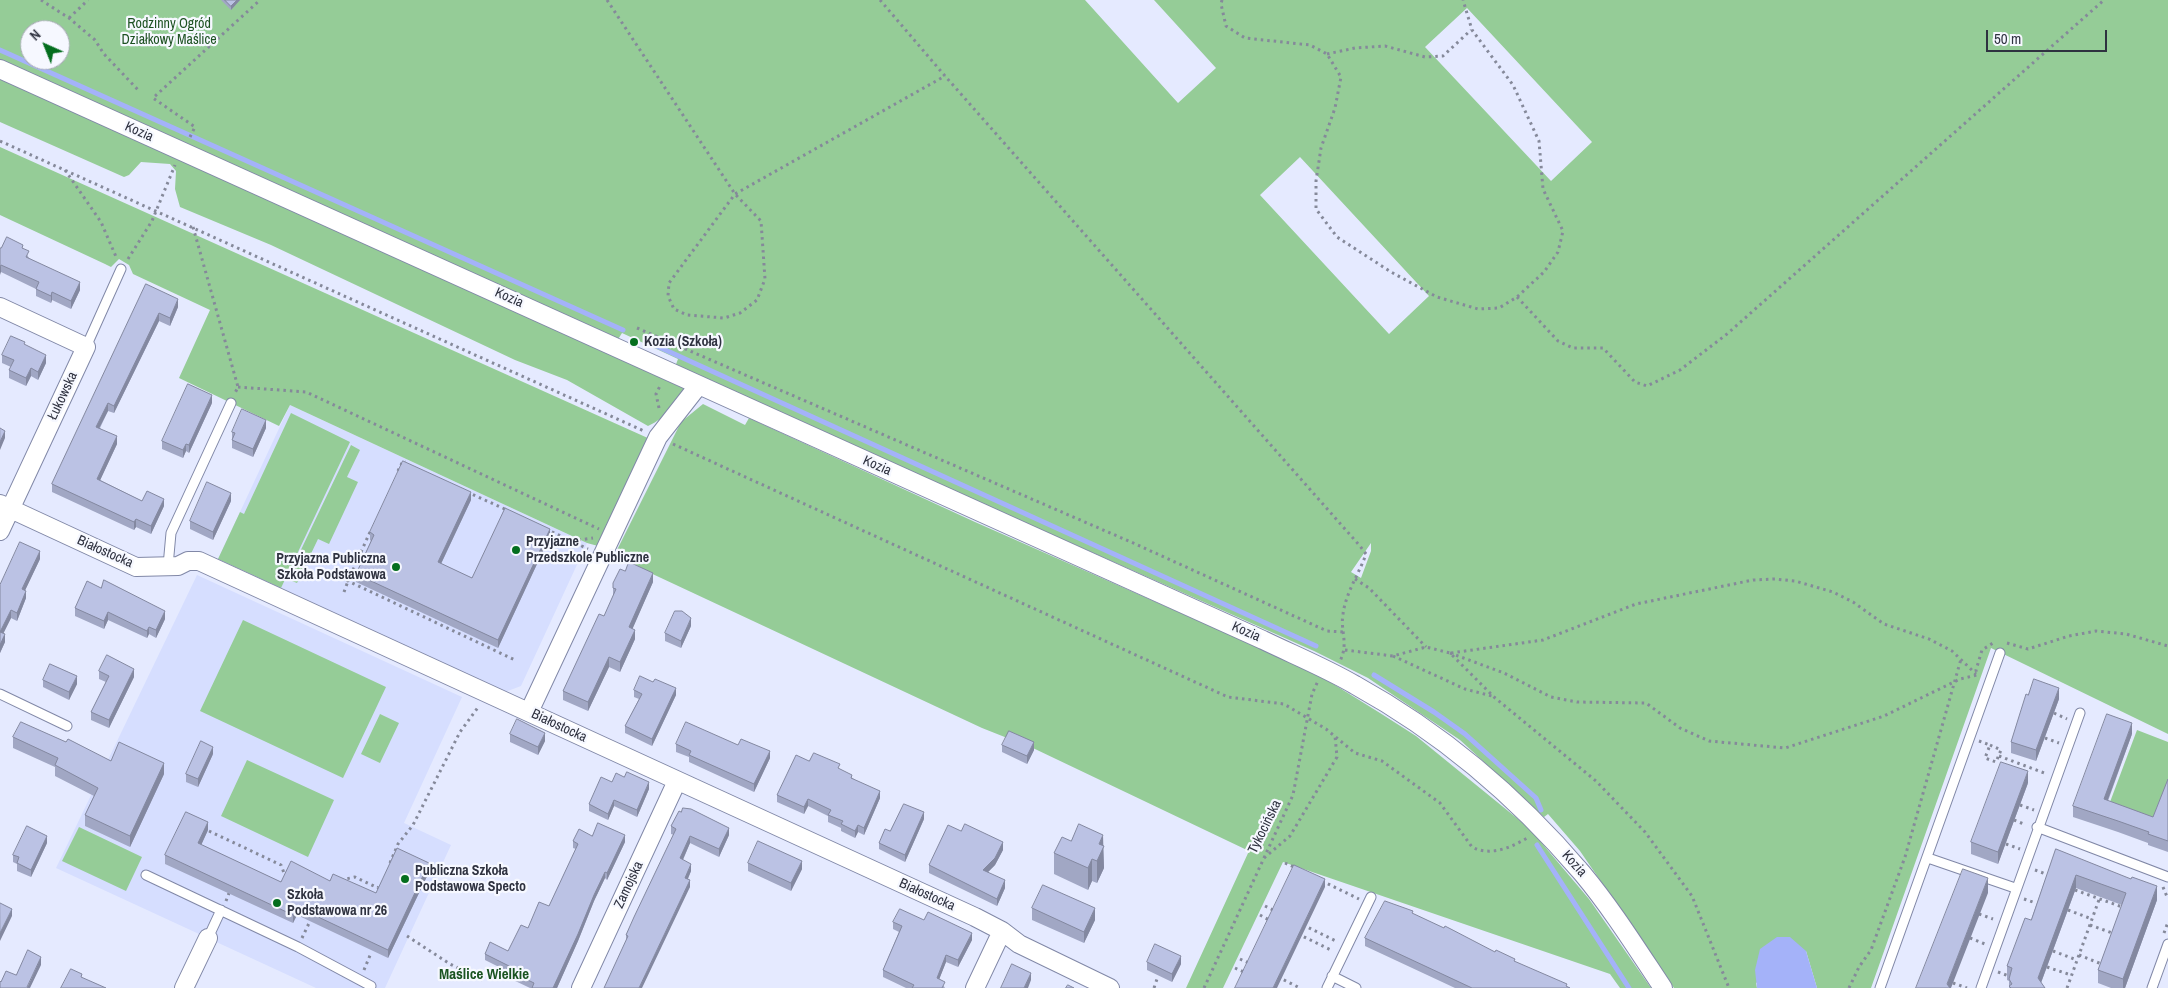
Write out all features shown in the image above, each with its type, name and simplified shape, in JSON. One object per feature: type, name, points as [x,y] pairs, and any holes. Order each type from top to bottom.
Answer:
[{"type":"street","name":"Kozia","points":[[0,69],[186,146],[698,386],[1329,671],[1412,720],[1460,754],[1514,800],[1604,901],[1663,988]]},
{"type":"street","points":[[0,308],[86,347]]},
{"type":"street","name":"Łukowska","points":[[0,531],[5,506],[86,347]]},
{"type":"street","points":[[529,712],[605,536],[661,432],[698,386]]},
{"type":"street","name":"Białostocka","points":[[5,506],[136,567],[178,566],[188,561],[199,561],[486,695],[529,712],[1002,931],[1019,944],[1110,988]]},
{"type":"street","name":"Zamojska","points":[[581,988],[677,781]]},
{"type":"street","points":[[975,988],[1002,931]]},
{"type":"street","points":[[184,988],[208,938]]},
{"type":"lane","points":[[86,347],[121,269]]},
{"type":"lane","points":[[168,566],[171,532],[231,403]]},
{"type":"lane","points":[[1880,988],[2000,653]]},
{"type":"lane","points":[[0,694],[67,726]]},
{"type":"lane","points":[[1981,988],[2015,888],[2033,827],[2080,713]]},
{"type":"lane","points":[[2033,827],[2168,877]]},
{"type":"lane","points":[[1928,858],[2015,888]]},
{"type":"lane","points":[[146,875],[298,947],[371,986]]},
{"type":"lane","points":[[1327,988],[1369,900]]},
{"type":"lane","points":[[208,938],[221,910]]},
{"type":"lane","points":[[2152,988],[2168,944]]},
{"type":"lane","points":[[1332,976],[1356,988]]},
{"type":"path","points":[[41,0],[69,18],[95,40],[104,54],[140,92]]},
{"type":"path","points":[[69,18],[88,0]]},
{"type":"path","points":[[121,269],[152,221],[169,176],[195,127],[153,98],[260,0]]},
{"type":"path","points":[[607,0],[735,194],[761,221],[765,279],[757,300],[740,313],[724,318],[687,315],[674,309],[668,296],[669,283],[735,194],[945,76]]},
{"type":"path","points":[[880,0],[1366,554],[1354,579],[1343,615],[1345,650],[1393,656],[1465,689],[1494,697]]},
{"type":"path","points":[[1222,0],[1221,4],[1226,26],[1245,38],[1310,45],[1327,54],[1341,77],[1336,108],[1321,148],[1316,181],[1316,209],[1337,237],[1391,272],[1437,296],[1478,309],[1499,308],[1517,297],[1544,272],[1558,252],[1563,231],[1543,189],[1539,141],[1513,85],[1472,30],[1463,0]]},
{"type":"path","points":[[1517,297],[1558,341],[1573,348],[1603,348],[1635,382],[1648,386],[1680,370],[1728,334],[2104,0]]},
{"type":"path","points":[[1327,54],[1355,48],[1385,46],[1425,57],[1443,56],[1472,30]]},
{"type":"path","points":[[0,141],[64,168],[652,434]]},
{"type":"path","points":[[64,168],[101,222],[121,269]]},
{"type":"path","points":[[193,227],[238,387],[231,403]]},
{"type":"path","points":[[637,328],[1132,542],[1327,630],[1344,632]]},
{"type":"path","points":[[238,387],[306,392],[605,536]]},
{"type":"path","points":[[670,442],[1228,697],[1275,701],[1308,718],[1335,736],[1354,753],[1382,761],[1440,803],[1467,841],[1477,850],[1489,852],[1512,847],[1540,827]]},
{"type":"path","points":[[395,478],[403,461],[412,465]]},
{"type":"path","points":[[465,491],[509,512]]},
{"type":"path","points":[[544,528],[592,550]]},
{"type":"path","points":[[344,592],[371,530]]},
{"type":"path","points":[[571,541],[605,536]]},
{"type":"path","points":[[1354,579],[1369,588],[1426,647]]},
{"type":"path","points":[[1450,653],[1543,640],[1636,604],[1753,580],[1795,581],[1833,592],[1853,602],[1884,624],[1929,639],[1952,651],[1977,675],[1990,681]]},
{"type":"path","points":[[348,581],[515,660]]},
{"type":"path","points":[[1977,675],[1976,670],[1982,650],[1991,643],[2006,642],[2028,649],[2069,636],[2096,631],[2126,634],[2168,646]]},
{"type":"path","points":[[1393,656],[1426,647],[1450,653],[1504,673],[1551,697],[1577,702],[1646,703],[1680,728],[1709,741],[1784,748],[1884,716],[1956,681],[1977,675]]},
{"type":"path","name":"Tykocińska","points":[[1204,988],[1293,795],[1312,694],[1345,650]]},
{"type":"path","points":[[1450,653],[1494,697],[1596,781],[1645,832],[1692,896],[1729,988]]},
{"type":"path","points":[[1849,988],[1859,966],[1871,950],[1905,857],[1956,681],[1960,659]]},
{"type":"path","points":[[386,870],[398,844],[413,825],[460,732],[486,695]]},
{"type":"path","points":[[2054,714],[2069,719]]},
{"type":"path","points":[[1262,860],[1290,836],[1336,757],[1335,736]]},
{"type":"path","points":[[2045,738],[2060,743]]},
{"type":"path","points":[[1988,744],[2001,750],[1999,756],[1996,762],[1985,758],[1988,744]]},
{"type":"path","points":[[1999,756],[2048,774]]},
{"type":"path","points":[[2020,805],[2035,811]]},
{"type":"path","points":[[2014,820],[2033,827]]},
{"type":"path","points":[[209,831],[281,865],[284,873]]},
{"type":"path","points":[[2006,844],[2020,850]]},
{"type":"path","points":[[1285,863],[1302,871]]},
{"type":"path","points":[[2031,868],[2046,874]]},
{"type":"path","points":[[336,881],[355,877],[378,888],[382,879]]},
{"type":"path","points":[[1319,880],[1369,900]]},
{"type":"path","points":[[2075,890],[2125,909]]},
{"type":"path","points":[[2020,897],[2036,903]]},
{"type":"path","points":[[2066,988],[2100,898]]},
{"type":"path","points":[[1265,906],[1279,913]]},
{"type":"path","points":[[2068,910],[2092,919]]},
{"type":"path","points":[[1991,928],[1997,912]]},
{"type":"path","points":[[1980,914],[1994,920]]},
{"type":"path","points":[[298,947],[312,915]]},
{"type":"path","points":[[1260,915],[1274,922]]},
{"type":"path","points":[[1295,921],[1347,946]]},
{"type":"path","points":[[2090,925],[2116,934]]},
{"type":"path","points":[[1290,930],[1342,955]]},
{"type":"path","points":[[407,936],[450,964],[482,980]]},
{"type":"path","points":[[1983,952],[1988,937]]},
{"type":"path","points":[[1970,938],[1986,944]]},
{"type":"path","points":[[2053,951],[2077,960]]},
{"type":"path","points":[[359,979],[371,952]]},
{"type":"path","points":[[2079,955],[2105,965]]},
{"type":"path","points":[[1240,959],[1254,966]]},
{"type":"path","points":[[2047,967],[2071,975]]},
{"type":"path","points":[[1235,968],[1249,975]]},
{"type":"path","points":[[1270,974],[1300,988]]},
{"type":"path","points":[[1154,988],[1157,979]]},
{"type":"path","points":[[1953,983],[1969,988],[1972,982]]},
{"type":"shaded area","points":[[290,405],[587,543],[521,686],[505,692],[218,559]]},
{"type":"shaded area","points":[[197,575],[462,697],[404,823],[451,845],[385,988],[316,988],[56,868]]},
{"type":"green space","name":"Rodzinny Ogród Działkowy Maślice","points":[[0,0],[1085,0],[1178,103],[1216,68],[1154,0],[2168,0],[2168,734],[1991,648],[1871,988],[1817,988],[1806,951],[1756,983],[1757,988],[1674,988],[1580,851],[1548,814],[1544,817],[1460,740],[1368,678],[1314,651],[675,367],[678,359],[622,333],[617,341],[553,309],[22,70],[70,70],[70,20],[20,20],[20,69],[0,60]],"holes":[[[1467,8],[1592,142],[1551,181],[1425,47]],[[1300,157],[1429,296],[1389,334],[1260,195]],[[1371,543],[1371,551],[1361,578],[1351,572]]]},
{"type":"green space","points":[[0,78],[140,142],[225,178],[685,389],[669,411],[648,426],[567,380],[515,360],[271,245],[180,207],[175,189],[176,171],[170,164],[141,162],[129,175],[124,177],[0,122]]},
{"type":"green space","points":[[0,147],[650,439],[598,546],[587,543],[290,405],[279,426],[179,378],[210,310],[133,274],[129,265],[119,259],[111,267],[0,215]]},
{"type":"green space","points":[[703,404],[745,425],[749,418],[975,522],[1314,672],[1416,736],[1529,828],[1589,899],[1651,988],[1620,988],[1610,974],[1283,862],[1223,988],[1186,988],[1249,851],[1035,749],[982,728],[614,556],[681,422]]},
{"type":"green space","points":[[291,413],[350,442],[281,588],[218,559],[240,512],[244,514]]},
{"type":"green space","points":[[351,445],[360,450],[347,477],[358,482],[329,544],[318,539],[297,583],[287,579]]},
{"type":"green space","points":[[243,620],[386,687],[343,778],[200,711]]},
{"type":"green space","points":[[380,714],[399,723],[380,763],[361,754]]},
{"type":"green space","points":[[2137,730],[2168,742],[2168,783],[2151,827],[2107,810]]},
{"type":"green space","points":[[247,760],[334,800],[308,857],[221,816]]},
{"type":"green space","points":[[79,827],[142,857],[126,891],[62,861]]},
{"type":"water","points":[[1777,937],[1790,937],[1806,951],[1817,988],[1757,988],[1755,970],[1760,949]]},
{"type":"building","points":[[225,0],[237,0],[231,6]]},
{"type":"building","points":[[7,237],[23,245],[22,248],[29,251],[26,257],[80,282],[71,301],[52,292],[51,296],[36,289],[39,282],[1,265],[0,267],[0,248]]},
{"type":"building","points":[[146,284],[178,299],[170,318],[159,313],[114,406],[108,403],[96,427],[117,436],[97,479],[142,501],[147,491],[164,499],[151,526],[136,519],[134,522],[52,484]]},
{"type":"building","points":[[11,336],[46,355],[38,372],[31,368],[26,378],[9,370],[14,360],[2,355]]},
{"type":"building","points":[[188,384],[212,395],[189,445],[186,444],[183,450],[162,441]]},
{"type":"building","points":[[242,409],[266,420],[253,449],[232,440],[235,433],[232,432]]},
{"type":"building","points":[[0,428],[5,431],[0,442]]},
{"type":"building","points":[[403,461],[471,492],[438,562],[472,578],[505,508],[550,529],[498,640],[356,574],[374,535],[370,532]]},
{"type":"building","points":[[207,482],[231,493],[213,532],[190,521]]},
{"type":"building","points":[[20,542],[40,551],[22,589],[26,591],[17,613],[11,610],[0,632],[0,585]]},
{"type":"building","points":[[629,562],[653,573],[629,627],[635,630],[620,662],[609,657],[588,702],[563,691],[599,614],[604,616],[616,589],[613,588],[613,583],[620,569],[625,571]]},
{"type":"building","points":[[104,580],[165,611],[156,630],[149,627],[147,631],[108,612],[104,621],[75,608],[87,581],[101,588]]},
{"type":"building","points":[[675,611],[682,611],[691,618],[681,641],[665,633]]},
{"type":"building","points":[[0,632],[5,634],[0,645]]},
{"type":"building","points":[[107,655],[134,669],[109,720],[91,712],[109,676],[99,671]]},
{"type":"building","points":[[50,664],[77,676],[69,692],[43,680]]},
{"type":"building","points":[[640,676],[653,682],[655,679],[676,688],[652,739],[625,726],[642,694],[634,690]]},
{"type":"building","points":[[2034,679],[2059,688],[2036,750],[2011,742],[2026,694],[2028,695]]},
{"type":"building","points":[[2107,714],[2132,723],[2104,799],[2153,817],[2168,779],[2168,841],[2148,834],[2149,832],[2073,806]]},
{"type":"building","points":[[517,719],[545,733],[538,747],[510,734]]},
{"type":"building","points":[[21,722],[66,742],[68,739],[111,761],[119,742],[164,763],[130,836],[85,815],[98,788],[55,765],[58,758],[13,737]]},
{"type":"building","points":[[686,722],[738,745],[741,739],[770,751],[754,784],[689,755],[691,751],[676,744]]},
{"type":"building","points":[[1009,731],[1034,742],[1027,756],[1002,745]]},
{"type":"building","points":[[201,741],[213,747],[198,779],[186,774]]},
{"type":"building","points":[[814,753],[840,764],[838,768],[852,775],[851,778],[880,791],[864,828],[858,825],[855,831],[841,824],[843,821],[828,815],[831,810],[808,799],[804,807],[777,795],[796,755],[809,761]]},
{"type":"building","points":[[2001,762],[2028,771],[1998,852],[1971,842]]},
{"type":"building","points":[[627,772],[649,782],[637,810],[614,800],[608,814],[589,804],[601,777],[612,782],[616,773],[624,777]]},
{"type":"building","points":[[904,804],[924,812],[905,855],[879,843],[885,829],[890,831]]},
{"type":"building","points":[[683,808],[691,809],[729,828],[719,849],[690,836],[680,858],[691,864],[685,878],[690,880],[639,988],[604,988],[628,936],[626,935],[634,917],[676,829],[671,826],[679,811],[681,812]]},
{"type":"building","points":[[186,812],[208,822],[198,843],[281,882],[291,861],[330,881],[333,874],[376,893],[397,848],[429,863],[388,950],[297,907],[293,915],[165,855]]},
{"type":"building","points":[[598,823],[625,835],[594,895],[553,988],[532,988],[534,983],[509,971],[511,967],[485,954],[490,942],[508,951],[521,925],[528,928],[539,902],[549,906],[578,844],[573,841],[579,829],[592,836]]},
{"type":"building","points":[[965,824],[1003,842],[995,858],[983,870],[1005,880],[997,899],[929,865],[948,825],[961,831]]},
{"type":"building","points":[[1079,824],[1103,835],[1099,844],[1104,846],[1097,861],[1092,859],[1088,868],[1054,853],[1062,837],[1071,841]]},
{"type":"building","points":[[27,826],[47,836],[31,870],[17,863],[19,857],[13,855]]},
{"type":"building","points":[[758,841],[802,861],[791,883],[748,863]]},
{"type":"building","points":[[2056,849],[2131,879],[2132,877],[2157,886],[2123,979],[2098,970],[2126,893],[2076,875],[2038,978],[2045,988],[2011,988],[2009,986],[2012,984],[2009,979],[2012,968],[2007,966],[2025,918],[2031,920]]},
{"type":"building","points":[[1294,865],[1325,879],[1273,988],[1235,988]]},
{"type":"building","points":[[1963,869],[1988,878],[1947,984],[1950,988],[1916,988]]},
{"type":"building","points":[[1043,885],[1095,908],[1084,932],[1032,908]]},
{"type":"building","points":[[1385,901],[1413,911],[1412,913],[1444,928],[1445,926],[1495,952],[1496,950],[1515,959],[1514,961],[1567,984],[1566,986],[1570,988],[1472,988],[1365,938]]},
{"type":"building","points":[[0,903],[12,909],[0,933]]},
{"type":"building","points":[[900,909],[924,920],[928,912],[972,933],[958,960],[946,955],[937,978],[945,982],[942,988],[912,988],[914,985],[883,970],[902,926],[893,922]]},
{"type":"building","points":[[1155,944],[1181,956],[1172,974],[1147,962]]},
{"type":"building","points":[[28,950],[41,957],[27,987],[29,988],[0,988],[0,981],[6,971],[16,975]]},
{"type":"building","points":[[1012,964],[1031,973],[1024,988],[1001,988]]},
{"type":"building","points":[[71,969],[82,974],[81,977],[106,988],[61,988]]},
{"type":"waterway","points":[[0,50],[623,330]]},
{"type":"waterway","points":[[650,343],[1316,646]]},
{"type":"waterway","points":[[1374,675],[1434,712],[1465,734],[1536,798],[1541,810]]},
{"type":"waterway","points":[[1537,845],[1629,988]]},
{"type":"place","name":"Kozia (Szkoła)","points":[[634,342]]},
{"type":"place","name":"Przyjazne Przedszkole Publiczne","points":[[516,550]]},
{"type":"place","name":"Przyjazna Publiczna Szkoła Podstawowa","points":[[396,567]]},
{"type":"place","name":"Publiczna Szkoła Podstawowa Specto","points":[[405,879]]},
{"type":"place","name":"Szkoła Podstawowa nr 26","points":[[277,903]]},
{"type":"district","name":"Maślice Wielkie","points":[[484,975]]}]
